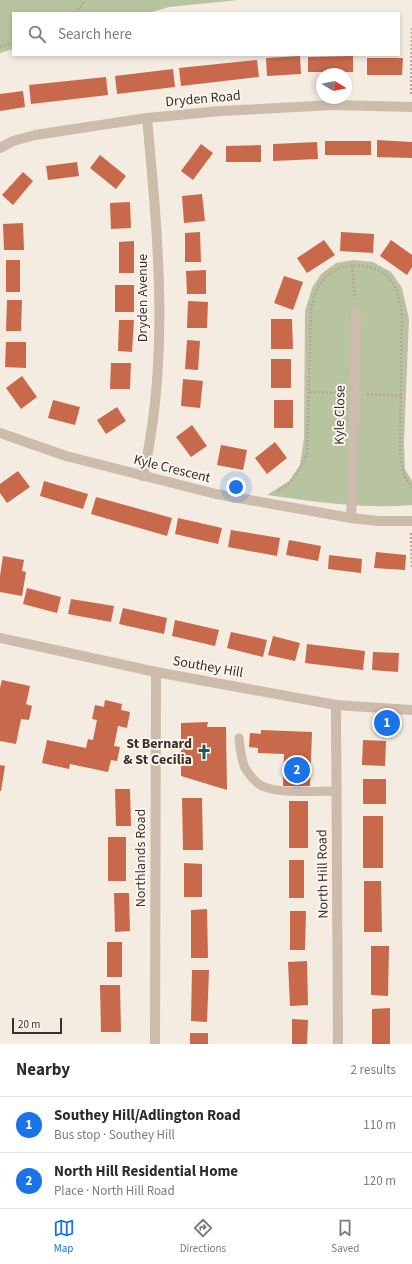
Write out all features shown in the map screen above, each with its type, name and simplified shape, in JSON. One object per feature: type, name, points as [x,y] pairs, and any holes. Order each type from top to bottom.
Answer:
[{"type":"street","name":"Dryden Road","points":[[0,148],[13,141],[35,135],[147,118],[221,111],[326,106],[411,107]]},
{"type":"street","name":"Dryden Avenue","points":[[143,476],[150,445],[157,378],[158,315],[158,255],[147,118]]},
{"type":"street","name":"Kyle Close","points":[[351,518],[356,312]]},
{"type":"street","name":"Kyle Crescent","points":[[0,433],[66,456],[216,494],[351,518],[412,521]]},
{"type":"street","name":"Southey Hill","points":[[0,638],[156,672],[336,705],[412,710]]},
{"type":"street","name":"Northlands Road","points":[[155,1044],[156,672]]},
{"type":"street","name":"North Hill Road","points":[[336,705],[338,1044]]},
{"type":"lane","points":[[239,738],[241,755],[245,767],[252,778],[261,786],[284,791],[336,791]]},
{"type":"path","points":[[76,12],[85,0]]},
{"type":"path","points":[[411,107],[412,28]]},
{"type":"path","points":[[0,47],[12,43]]},
{"type":"path","points":[[352,266],[356,312]]},
{"type":"path","points":[[412,521],[412,567]]},
{"type":"green space","points":[[0,0],[238,0],[169,7],[152,12],[12,12],[12,49],[0,53]]},
{"type":"green space","points":[[353,260],[373,262],[391,272],[402,288],[409,319],[404,441],[405,469],[412,481],[412,505],[358,505],[267,495],[289,481],[300,465],[304,438],[305,311],[312,288],[321,274],[336,263]]},
{"type":"building","points":[[300,56],[301,74],[267,76],[266,58]]},
{"type":"building","points":[[353,56],[353,72],[352,68],[316,68],[316,72],[308,72],[308,57]]},
{"type":"building","points":[[367,58],[403,58],[402,75],[367,75]]},
{"type":"building","points":[[257,60],[259,77],[181,86],[179,68]]},
{"type":"building","points":[[173,69],[175,87],[117,94],[115,76]]},
{"type":"building","points":[[106,77],[108,95],[31,104],[29,85]]},
{"type":"building","points":[[23,91],[25,107],[0,111],[0,94]]},
{"type":"building","points":[[377,140],[412,142],[412,158],[377,157]]},
{"type":"building","points":[[325,141],[371,141],[371,155],[325,155]]},
{"type":"building","points":[[317,142],[318,159],[273,161],[273,144]]},
{"type":"building","points":[[201,144],[213,153],[193,180],[181,171]]},
{"type":"building","points":[[261,145],[261,162],[226,162],[226,146]]},
{"type":"building","points":[[100,155],[126,176],[116,189],[90,168]]},
{"type":"building","points":[[77,162],[79,176],[48,180],[46,166]]},
{"type":"building","points":[[23,172],[33,181],[13,205],[2,195]]},
{"type":"building","points":[[202,194],[205,221],[184,223],[182,196]]},
{"type":"building","points":[[130,202],[131,228],[111,229],[110,203]]},
{"type":"building","points":[[23,223],[24,250],[4,250],[3,224]]},
{"type":"building","points":[[200,232],[201,262],[185,262],[185,233]]},
{"type":"building","points":[[341,232],[374,234],[373,253],[340,251]]},
{"type":"building","points":[[324,240],[335,255],[307,273],[297,258]]},
{"type":"building","points":[[391,240],[412,255],[412,267],[407,275],[380,256]]},
{"type":"building","points":[[134,241],[134,273],[119,273],[119,242]]},
{"type":"building","points":[[6,260],[20,260],[20,292],[6,292]]},
{"type":"building","points":[[206,270],[206,294],[187,294],[186,271]]},
{"type":"building","points":[[284,276],[303,282],[293,310],[274,303]]},
{"type":"building","points":[[115,285],[134,285],[134,312],[115,312]]},
{"type":"building","points":[[7,300],[22,300],[21,331],[6,331]]},
{"type":"building","points":[[188,301],[208,302],[207,328],[187,328]]},
{"type":"building","points":[[271,319],[292,319],[293,349],[271,349]]},
{"type":"building","points":[[119,320],[134,320],[132,352],[118,351]]},
{"type":"building","points":[[187,340],[200,341],[198,370],[185,369]]},
{"type":"building","points":[[6,342],[26,342],[26,368],[5,367]]},
{"type":"building","points":[[271,359],[291,359],[291,388],[271,388]]},
{"type":"building","points":[[111,363],[131,363],[130,389],[110,389]]},
{"type":"building","points":[[22,376],[37,397],[21,409],[6,388]]},
{"type":"building","points":[[183,379],[203,381],[200,408],[181,406]]},
{"type":"building","points":[[53,400],[80,407],[75,425],[48,418]]},
{"type":"building","points":[[274,400],[293,400],[293,428],[274,428]]},
{"type":"building","points":[[117,407],[126,421],[106,434],[97,420]]},
{"type":"building","points":[[192,425],[207,446],[191,457],[176,437]]},
{"type":"building","points":[[275,442],[287,458],[267,474],[255,458]]},
{"type":"building","points":[[221,445],[247,450],[243,470],[217,465]]},
{"type":"building","points":[[18,471],[30,487],[7,503],[0,493],[0,484]]},
{"type":"building","points":[[44,481],[88,494],[83,509],[40,496]]},
{"type":"building","points":[[96,497],[172,518],[167,536],[91,514]]},
{"type":"building","points":[[178,518],[222,528],[218,544],[175,534]]},
{"type":"building","points":[[231,530],[280,538],[277,556],[228,547]]},
{"type":"building","points":[[289,540],[321,546],[318,561],[286,555]]},
{"type":"building","points":[[376,552],[406,555],[405,570],[374,568]]},
{"type":"building","points":[[329,555],[362,559],[361,573],[328,569]]},
{"type":"building","points":[[3,556],[24,560],[22,571],[26,572],[22,596],[0,592],[0,576]]},
{"type":"building","points":[[27,588],[61,597],[57,613],[23,604]]},
{"type":"building","points":[[71,599],[114,606],[111,622],[68,614]]},
{"type":"building","points":[[123,608],[167,618],[164,634],[119,624]]},
{"type":"building","points":[[175,620],[219,630],[215,646],[172,636]]},
{"type":"building","points":[[231,632],[267,640],[263,657],[227,648]]},
{"type":"building","points":[[273,636],[300,643],[295,661],[268,655]]},
{"type":"building","points":[[307,644],[365,651],[363,670],[305,663]]},
{"type":"building","points":[[373,652],[399,653],[398,672],[372,670]]},
{"type":"building","points":[[2,680],[30,686],[26,704],[32,706],[29,720],[21,719],[16,744],[0,741],[0,688]]},
{"type":"building","points":[[105,700],[122,704],[121,710],[130,712],[127,728],[118,726],[114,746],[120,747],[117,761],[111,760],[108,772],[70,764],[69,769],[42,763],[47,740],[86,748],[88,739],[93,740],[97,720],[92,719],[95,705],[104,707]]},
{"type":"building","name":"St Bernard & St Cecilia","points":[[208,722],[207,727],[226,727],[227,790],[181,776],[181,723]]},
{"type":"building","points":[[261,730],[312,732],[310,786],[283,786],[284,754],[258,753],[258,748],[249,747],[250,733],[261,734]]},
{"type":"building","points":[[363,740],[386,741],[385,766],[362,765]]},
{"type":"building","points":[[0,765],[5,766],[1,791],[0,791]]},
{"type":"building","points":[[363,779],[386,779],[386,804],[363,804]]},
{"type":"building","points":[[115,789],[130,789],[131,826],[116,826]]},
{"type":"building","points":[[182,798],[202,798],[203,850],[183,850]]},
{"type":"building","points":[[289,801],[308,801],[308,848],[289,848]]},
{"type":"building","points":[[363,816],[383,816],[383,868],[363,868]]},
{"type":"building","points":[[108,837],[126,837],[126,881],[108,881]]},
{"type":"building","points":[[289,860],[304,860],[304,898],[289,898]]},
{"type":"building","points":[[184,863],[202,864],[202,897],[184,897]]},
{"type":"building","points":[[364,881],[381,881],[382,932],[364,932]]},
{"type":"building","points":[[114,893],[129,893],[130,931],[115,932]]},
{"type":"building","points":[[207,909],[208,958],[191,958],[191,910]]},
{"type":"building","points":[[290,911],[306,911],[305,950],[290,950]]},
{"type":"building","points":[[107,942],[122,942],[122,977],[107,977]]},
{"type":"building","points":[[371,946],[389,946],[388,996],[371,995]]},
{"type":"building","points":[[307,961],[308,1005],[290,1006],[288,962]]},
{"type":"building","points":[[192,970],[209,970],[207,1022],[191,1021]]},
{"type":"building","points":[[100,985],[120,985],[121,1032],[101,1032]]},
{"type":"building","points":[[390,1008],[390,1044],[372,1044],[372,1009]]},
{"type":"building","points":[[292,1019],[308,1020],[307,1044],[292,1044]]},
{"type":"building","points":[[190,1033],[208,1033],[208,1044],[190,1044]]},
{"type":"place","name":"Southey Hill/Adlington Road","points":[[387,723]]},
{"type":"place","name":"St Bernard & St Cecilia","points":[[204,752]]},
{"type":"place","name":"North Hill Residential Home","points":[[297,770]]}]
